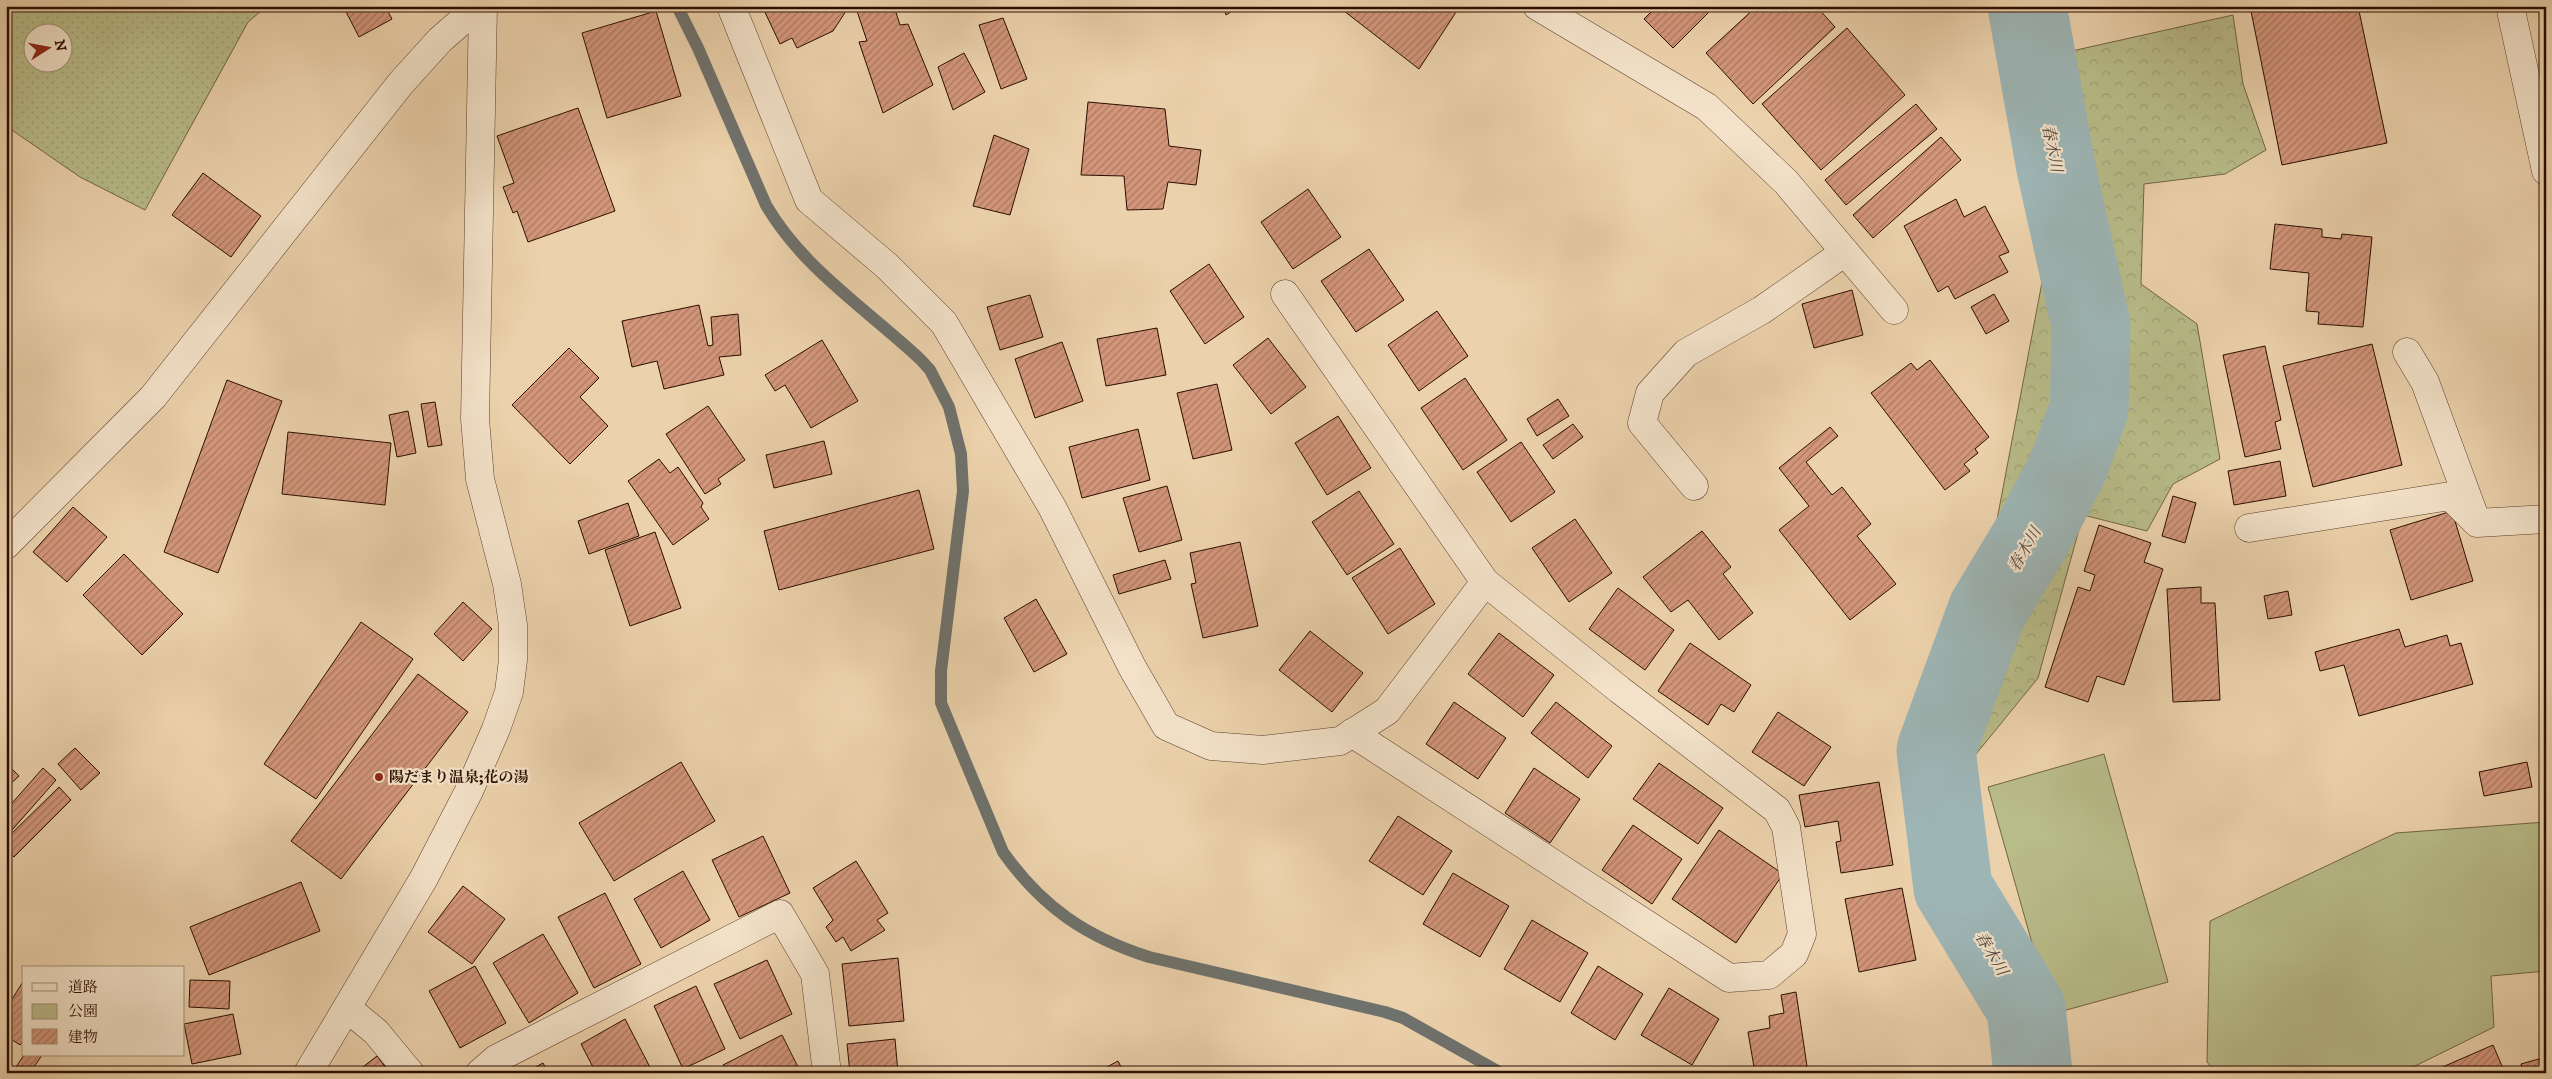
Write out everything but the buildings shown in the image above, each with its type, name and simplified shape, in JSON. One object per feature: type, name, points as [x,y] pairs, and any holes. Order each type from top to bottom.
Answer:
[{"type":"street","points":[[6,545],[153,397],[401,83],[440,40],[479,6]]},
{"type":"street","points":[[308,1073],[424,878],[469,792],[496,729],[508,692],[513,660],[513,625],[507,584],[480,478],[475,419],[483,6]]},
{"type":"street","points":[[731,6],[809,200],[887,266],[944,323],[1052,506],[1132,667],[1166,726],[1211,746],[1263,750],[1340,740],[1387,712],[1485,582]]},
{"type":"street","points":[[1537,6],[1707,107],[1786,182],[1894,310]]},
{"type":"street","points":[[2510,6],[2546,170]]},
{"type":"street","points":[[1694,486],[1642,423],[1650,393],[1686,353],[1762,310],[1845,252]]},
{"type":"street","points":[[1285,294],[1485,582],[1620,690],[1777,810],[1786,827],[1802,934],[1794,954],[1769,975],[1729,978],[1352,733]]},
{"type":"street","points":[[2407,352],[2425,382],[2478,523]]},
{"type":"street","points":[[2249,528],[2450,496],[2478,523],[2546,519]]},
{"type":"street","points":[[480,1073],[496,1059],[780,914],[815,974],[827,1073]]},
{"type":"street","points":[[347,1008],[376,1032],[410,1073]]},
{"type":"green space","points":[[7,6],[267,6],[248,22],[145,210],[80,177],[6,126]]},
{"type":"green space","points":[[2233,15],[2243,84],[2266,150],[2225,174],[2144,184],[2141,284],[2197,324],[2220,459],[2173,484],[2147,531],[2083,515],[2038,678],[1963,770],[1989,562],[2043,277],[2036,59]]},
{"type":"green space","points":[[2104,754],[2168,982],[2052,1014],[1988,787]]},
{"type":"green space","points":[[2546,822],[2546,971],[2491,976],[2494,1027],[2401,1073],[2216,1073],[2207,1062],[2210,921],[2396,833]]},
{"type":"waterway","points":[[677,6],[698,48],[766,205],[781,228],[817,269],[921,360],[930,370],[949,407],[961,454],[963,491],[941,671],[941,703],[1003,852],[1033,889],[1050,904],[1067,918],[1105,940],[1149,957],[1385,1012],[1403,1018],[1501,1073]]},
{"type":"waterway","name":"春木川","points":[[2027,6],[2056,168],[2091,325],[2089,409],[2069,465],[2034,533],[1987,611],[1936,750],[1953,888],[2026,1008],[2033,1073]]},
{"type":"place","name":"陽だまり温泉;花の湯","points":[[379,777]]}]
